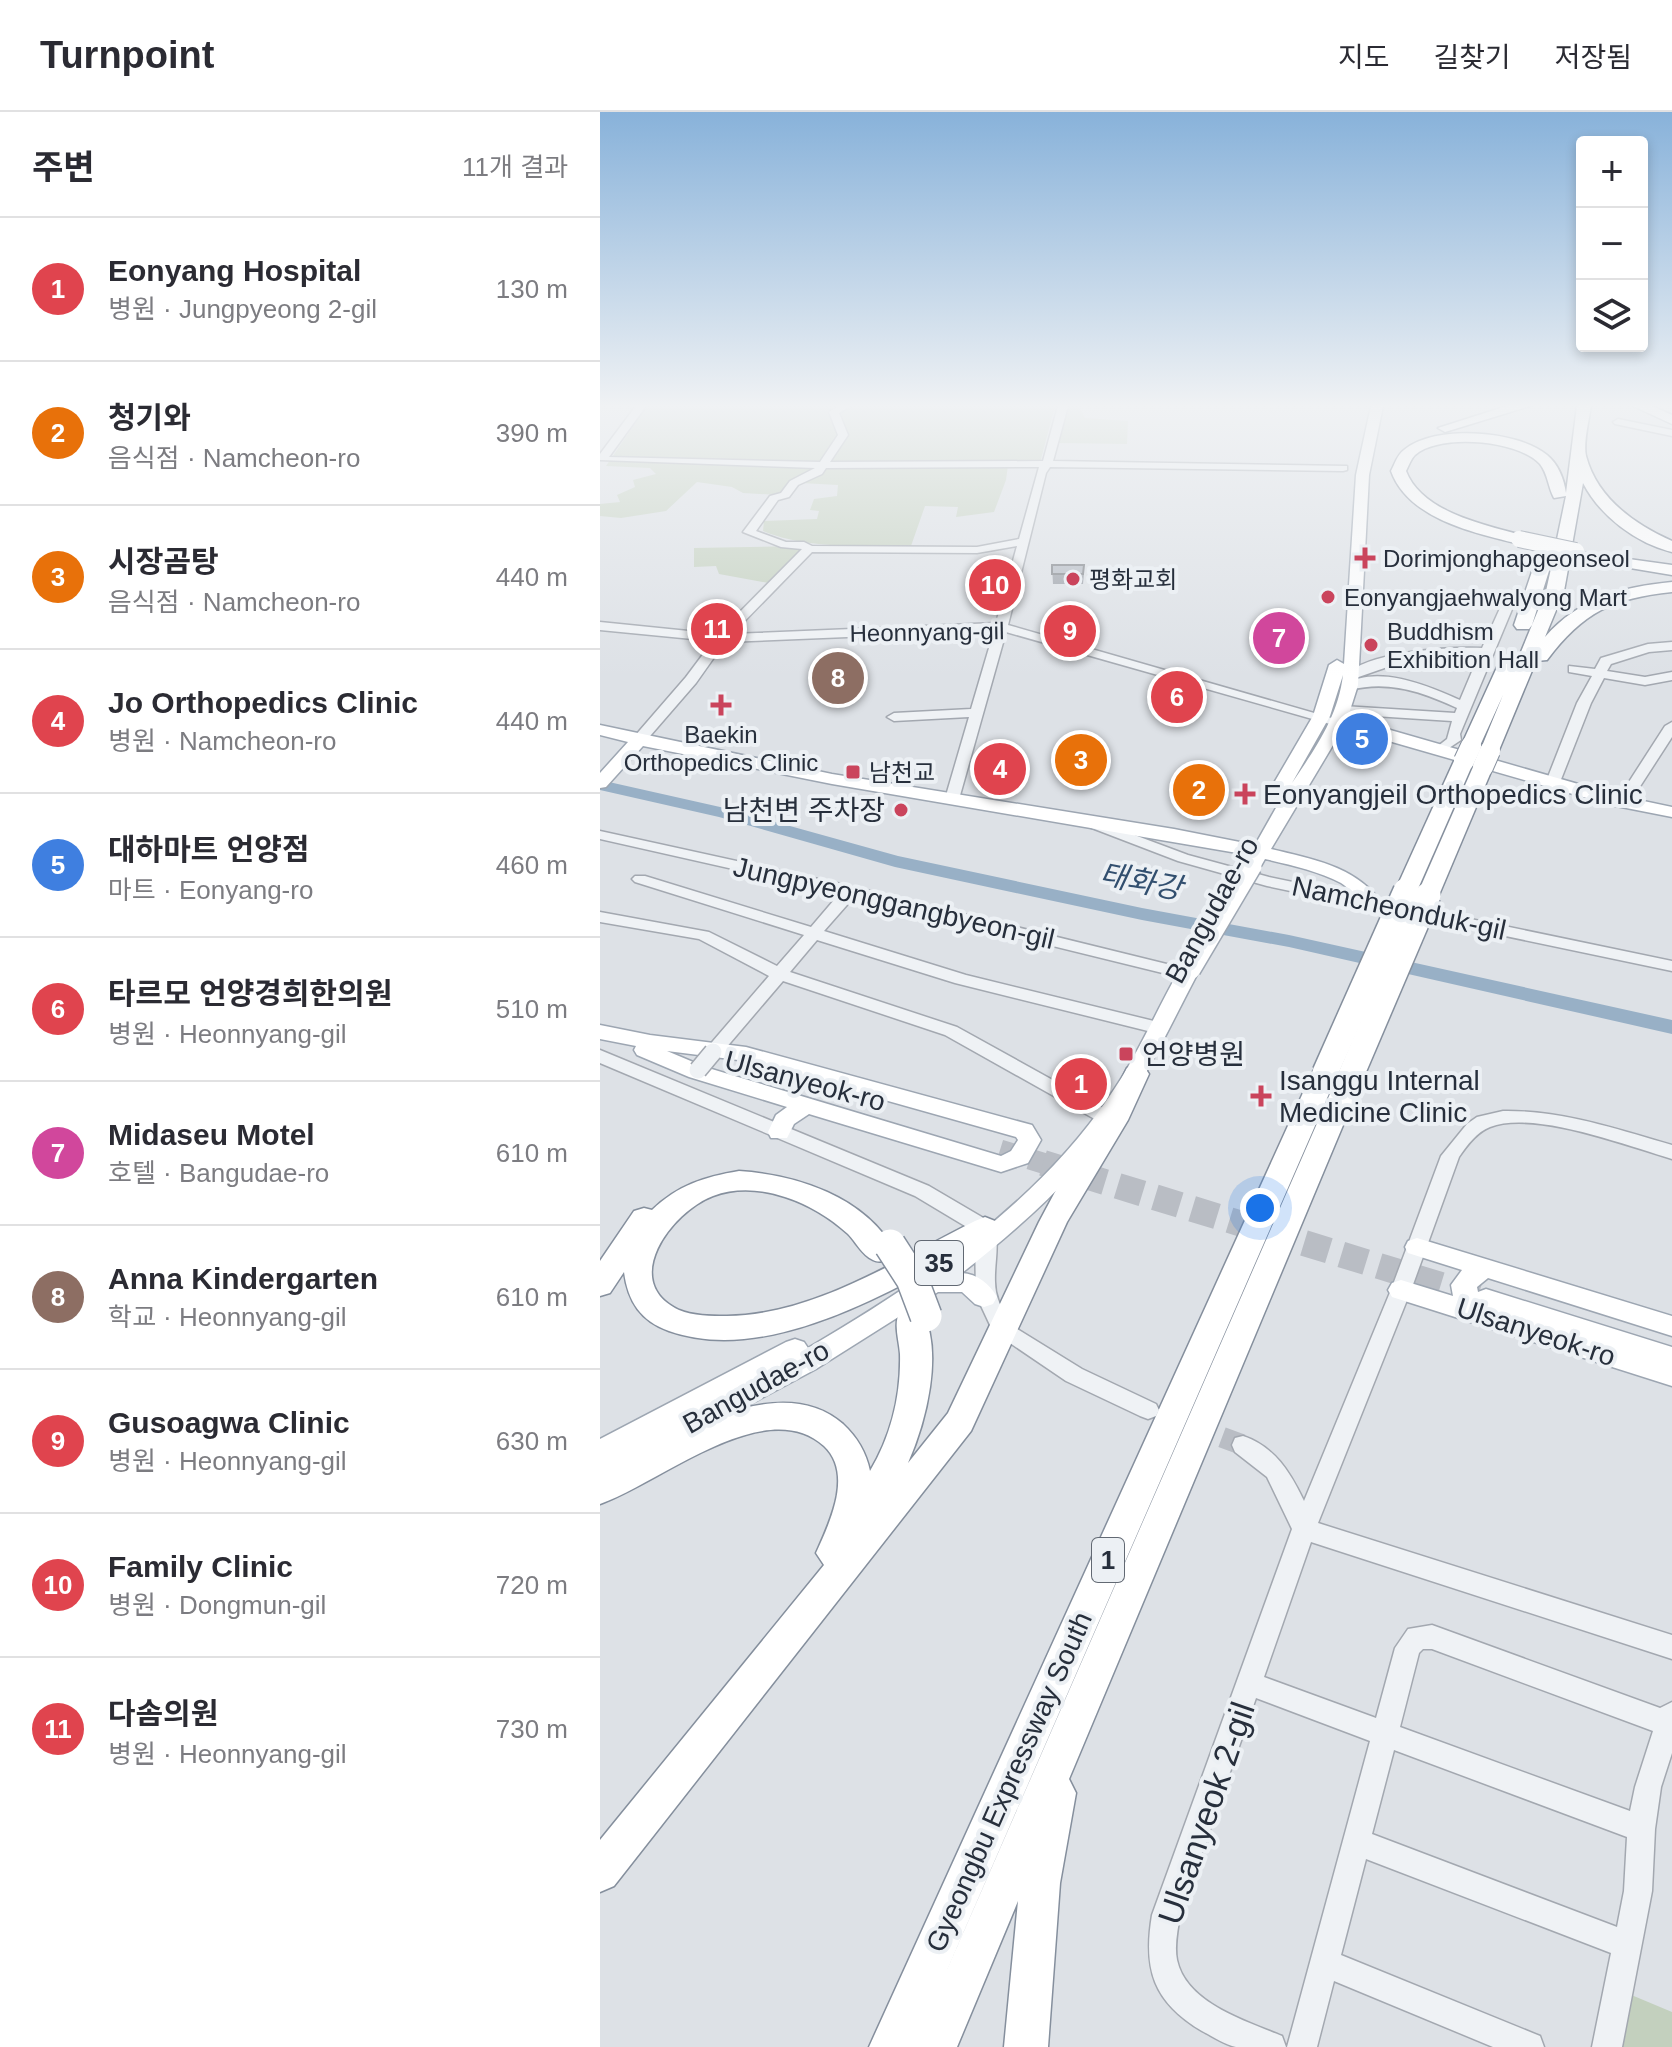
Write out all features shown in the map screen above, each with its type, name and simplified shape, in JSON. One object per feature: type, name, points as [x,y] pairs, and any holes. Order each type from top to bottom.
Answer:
[{"type":"highway","points":[[1407,496],[1425,510],[1461,526],[1576,553],[1672,568]]},
{"type":"highway","points":[[1415,496],[1451,518],[1518,541]]},
{"type":"highway","name":"1","points":[[935,2047],[1089,1686],[1337,1077],[1477,756],[1530,606],[1551,539],[1559,496]]},
{"type":"highway","name":"1","points":[[1477,756],[1515,692],[1555,591],[1574,496]]},
{"type":"highway","points":[[1599,496],[1628,524],[1672,547]]},
{"type":"highway","points":[[1515,692],[1557,631],[1579,612],[1621,595],[1672,587]]},
{"type":"highway","points":[[600,1872],[960,1422],[1053,1222],[1073,1184],[1119,1114],[1136,1074]]},
{"type":"highway","name":"Gyeongbu Expressway South","points":[[891,2047],[1337,1077]]},
{"type":"highway","points":[[600,1285],[628,1238],[655,1206],[688,1185],[728,1173],[772,1172],[818,1186],[857,1210],[885,1248],[918,1318],[930,1353],[920,1427],[899,1486],[871,1533]]},
{"type":"highway","points":[[885,1248],[839,1212],[799,1189],[767,1181],[733,1182],[698,1192],[667,1211],[645,1239],[638,1275],[647,1300],[672,1320],[708,1329],[736,1329],[769,1323],[833,1302],[986,1234]]},
{"type":"highway","points":[[600,1848],[869,1504],[903,1440],[912,1404],[918,1318]]},
{"type":"highway","points":[[600,1490],[738,1422],[767,1415],[806,1419],[837,1437],[854,1468],[851,1510],[829,1558]]},
{"type":"highway","points":[[1026,2047],[1031,1968],[1046,1841],[1089,1686]]},
{"type":"main road","name":"Bangudae-ro","points":[[1334,716],[1352,496]]},
{"type":"main road","name":"Bangudae-ro","points":[[1249,858],[1334,716],[1350,681],[1360,496]]},
{"type":"main road","points":[[1334,716],[1623,802],[1672,812]]},
{"type":"main road","points":[[600,730],[635,745],[1139,827],[1249,858],[1345,878],[1361,888],[1371,902]]},
{"type":"main road","points":[[600,783],[635,745]]},
{"type":"main road","name":"35","points":[[1184,970],[1249,858]]},
{"type":"main road","name":"Bangudae-ro","points":[[1102,1115],[1184,970]]},
{"type":"main road","name":"Bangudae-ro","points":[[600,1472],[845,1339],[935,1282],[1063,1168],[1136,1074],[1154,1026]]},
{"type":"main road","name":"Ulsanyeok-ro","points":[[600,1032],[1004,1144]]},
{"type":"main road","name":"Ulsanyeok-ro","points":[[600,1041],[648,1046]]},
{"type":"main road","points":[[648,1046],[715,1050],[1024,1131],[1030,1140],[1025,1153],[1014,1162],[1001,1164],[697,1071],[648,1046]]},
{"type":"main road","points":[[779,1132],[784,1120],[805,1105]]},
{"type":"main road","name":"Bangudae-ro","points":[[600,1452],[851,1320],[986,1234]]},
{"type":"main road","name":"Ulsanyeok-ro","points":[[1417,1247],[1481,1291],[1672,1375]]},
{"type":"main road","points":[[935,1282],[968,1283],[976,1287],[991,1308]]},
{"type":"main road","name":"Ulsanyeok-ro","points":[[1401,1290],[1481,1291],[1672,1326]]},
{"type":"main road","name":"Ulsanyeok-ro","points":[[1481,1291],[1672,1342]]},
{"type":"main road","name":"Ulsanyeok-ro","points":[[1481,1291],[1672,1357]]},
{"type":"street","points":[[780,496],[774,498],[749,532],[785,545],[804,545],[809,549],[977,550],[1025,541]]},
{"type":"street","points":[[952,799],[1035,496]]},
{"type":"street","points":[[635,745],[691,680],[721,638],[809,549]]},
{"type":"street","points":[[1440,750],[1452,743],[1512,595]]},
{"type":"street","name":"Heonnyang-gil","points":[[600,626],[721,638],[1001,627],[1334,716],[1463,712]]},
{"type":"street","points":[[1553,782],[1598,673],[1606,661],[1648,648],[1672,646]]},
{"type":"street","points":[[1350,681],[1365,667],[1399,659],[1442,652],[1487,652]]},
{"type":"street","points":[[1574,669],[1645,681],[1672,676]]},
{"type":"street","points":[[1350,681],[1405,684],[1425,689],[1463,712]]},
{"type":"street","points":[[894,717],[977,713]]},
{"type":"street","points":[[1623,802],[1672,726]]},
{"type":"street","name":"Namcheonduk-gil","points":[[1084,820],[1183,858],[1267,881],[1672,966]]},
{"type":"street","name":"Jungpyeonggangbyeon-gil","points":[[600,835],[1184,970]]},
{"type":"street","points":[[640,879],[961,979],[1154,1026]]},
{"type":"street","points":[[680,1092],[850,891]]},
{"type":"street","points":[[602,918],[703,935],[779,974],[951,1031],[1102,1115]]},
{"type":"street","name":"Ulsanyeok-ro","points":[[600,1056],[922,1191],[986,1234]]},
{"type":"street","name":"Ulsanyeok 2-gil","points":[[1271,2047],[1215,2022],[1179,1996],[1162,1959],[1166,1915],[1304,1529],[1401,1290],[1450,1156],[1460,1140],[1485,1121],[1516,1118],[1566,1121],[1672,1152]]},
{"type":"street","points":[[986,1234],[982,1277],[991,1308]]},
{"type":"street","points":[[1014,1335],[1053,1363],[1148,1410]]},
{"type":"street","points":[[1243,1445],[1265,1456],[1279,1473],[1304,1529],[1672,1647]]},
{"type":"street","points":[[1302,2047],[1408,1648],[1417,1637],[1432,1637],[1669,1717],[1648,1787],[1641,1829],[1638,1891],[1607,2047]]},
{"type":"street","points":[[1250,1684],[1641,1829]]},
{"type":"street","points":[[1355,1841],[1627,1945]]},
{"type":"street","points":[[1325,1963],[1529,2047]]},
{"type":"green space","points":[[618,496],[682,496],[666,511],[621,518],[600,516],[600,504],[620,502]]},
{"type":"green space","points":[[1000,496],[994,512],[956,517],[958,507],[925,506],[911,546],[817,544],[763,531],[764,521],[817,519],[819,511],[810,510],[814,499]]},
{"type":"green space","points":[[802,546],[805,549],[774,584],[719,574],[716,566],[694,567],[694,548]]},
{"type":"green space","points":[[1629,1994],[1672,2012],[1672,2047],[1621,2047]]},
{"type":"building","points":[[1052,565],[1084,565],[1083,574],[1052,574]]},
{"type":"building","points":[[1356,724],[1379,730],[1374,736],[1343,727]]},
{"type":"waterway","name":"태화강","points":[[600,785],[723,813],[895,861],[1142,914],[1289,941],[1672,1027]]},
{"type":"tunnel","points":[[1000,1150],[1049,1165]]},
{"type":"tunnel","points":[[1043,1163],[1480,1297]]},
{"type":"tunnel","points":[[1162,1415],[1243,1445]]},
{"type":"place","name":"Dorimjonghapgeonseol","points":[[1365,558]]},
{"type":"place","name":"평화교회","points":[[1073,579]]},
{"type":"place","name":"Family Clinic","points":[[995,585]]},
{"type":"place","name":"Eonyangjaehwalyong Mart","points":[[1328,597]]},
{"type":"place","name":"다솜의원","points":[[717,629]]},
{"type":"place","name":"Gusoagwa Clinic","points":[[1070,631]]},
{"type":"place","name":"Midaseu Motel","points":[[1279,638]]},
{"type":"place","name":"Buddhism Exhibition Hall","points":[[1371,645]]},
{"type":"place","name":"Anna Kindergarten","points":[[838,678]]},
{"type":"place","name":"타르모 언양경희한의원","points":[[1177,697]]},
{"type":"place","name":"Baekin Orthopedics Clinic","points":[[721,705]]},
{"type":"place","name":"대하마트 언양점","points":[[1362,739]]},
{"type":"place","name":"시장곰탕","points":[[1081,760]]},
{"type":"place","name":"Jo Orthopedics Clinic","points":[[1000,769]]},
{"type":"place","name":"남천교","points":[[853,772]]},
{"type":"place","name":"청기와","points":[[1199,790]]},
{"type":"place","name":"Eonyangjeil Orthopedics Clinic","points":[[1245,794]]},
{"type":"place","name":"남천변 주차장","points":[[901,810]]},
{"type":"place","name":"언양병원","points":[[1126,1054]]},
{"type":"place","name":"Eonyang Hospital","points":[[1081,1084]]},
{"type":"place","name":"Isanggu Internal Medicine Clinic","points":[[1261,1096]]}]
